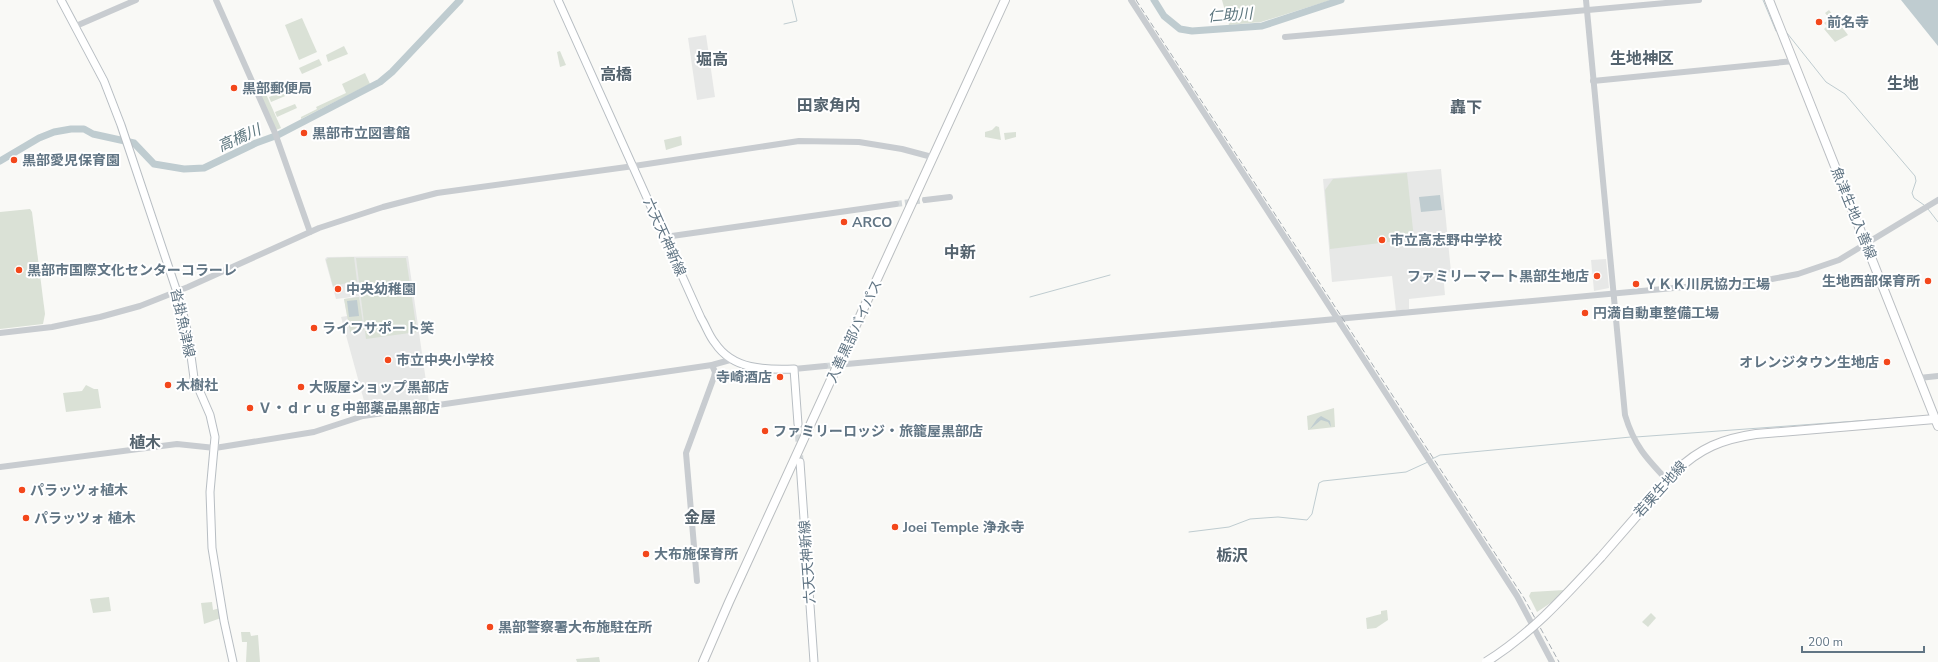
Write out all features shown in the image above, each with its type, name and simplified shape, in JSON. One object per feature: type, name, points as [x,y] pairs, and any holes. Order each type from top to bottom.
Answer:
[{"type":"main road","name":"沓掛魚津線","points":[[61,0],[104,80],[121,125],[185,319],[194,378],[210,414],[215,437],[210,492],[212,548],[224,621],[233,662]]},
{"type":"main road","name":"六天天神新線","points":[[558,0],[634,166],[701,318],[715,344],[730,360],[755,368],[794,369]]},
{"type":"main road","name":"入善黒部バイパス","points":[[703,662],[732,595],[1005,0]]},
{"type":"main road","name":"魚津生地入善線","points":[[1769,0],[1936,423]]},
{"type":"main road","points":[[794,369],[798,424]]},
{"type":"main road","name":"若栗生地線","points":[[1486,662],[1530,631],[1550,612],[1601,557],[1667,480],[1693,455],[1714,444],[1735,437],[1936,423]]},
{"type":"main road","name":"六天天神新線","points":[[800,462],[814,662]]},
{"type":"street","points":[[76,26],[136,0]]},
{"type":"street","points":[[216,0],[275,133],[310,232]]},
{"type":"street","points":[[1130,0],[1517,596],[1552,662]]},
{"type":"street","points":[[1586,0],[1624,415],[1638,448],[1667,480]]},
{"type":"street","points":[[1285,37],[1699,0]]},
{"type":"street","points":[[1593,81],[1794,61]]},
{"type":"street","points":[[0,333],[52,327],[100,317],[140,306],[177,292],[310,232],[376,209],[437,193],[634,166],[799,141],[823,140],[878,144],[932,157]]},
{"type":"street","points":[[925,200],[950,196]]},
{"type":"street","points":[[847,364],[1785,276],[1804,272],[1839,260],[1938,200]]},
{"type":"street","points":[[665,237],[896,204]]},
{"type":"street","points":[[0,467],[177,444],[215,448],[314,432],[363,416],[712,365],[730,360]]},
{"type":"street","points":[[697,581],[686,453],[714,377],[715,372],[712,365]]},
{"type":"street","points":[[794,369],[825,366]]},
{"type":"street","points":[[1919,378],[1938,376]]},
{"type":"shaded area","points":[[1222,0],[1331,0],[1261,22],[1229,25]]},
{"type":"shaded area","points":[[1901,0],[1938,0],[1938,46]]},
{"type":"shaded area","points":[[1829,10],[1848,35],[1835,42],[1824,29],[1827,26],[1824,23],[1830,19],[1825,13]]},
{"type":"shaded area","points":[[302,18],[317,52],[299,60],[285,25]]},
{"type":"shaded area","points":[[706,35],[715,97],[697,100],[688,38]]},
{"type":"shaded area","points":[[344,46],[348,54],[328,62],[326,55]]},
{"type":"shaded area","points":[[560,51],[566,65],[560,67],[557,52]]},
{"type":"shaded area","points":[[319,59],[322,65],[302,74],[299,68]]},
{"type":"shaded area","points":[[365,73],[370,84],[301,119],[301,117],[317,109],[316,107],[346,93],[342,84]]},
{"type":"shaded area","points":[[262,85],[281,128],[276,130],[257,87]]},
{"type":"shaded area","points":[[288,89],[290,94],[271,102],[269,97]]},
{"type":"shaded area","points":[[295,104],[297,108],[277,117],[275,112]]},
{"type":"shaded area","points":[[996,126],[999,127],[1001,140],[985,137],[985,132],[992,130]]},
{"type":"shaded area","points":[[1016,132],[1016,137],[1005,140],[1004,133]]},
{"type":"shaded area","points":[[681,136],[682,145],[666,150],[664,140]]},
{"type":"shaded area","points":[[1441,169],[1451,272],[1443,273],[1445,295],[1409,299],[1409,309],[1396,311],[1392,276],[1332,282],[1323,179]]},
{"type":"shaded area","points":[[1407,173],[1414,239],[1330,249],[1325,190],[1333,179]]},
{"type":"shaded area","points":[[1440,195],[1442,210],[1421,212],[1419,197]]},
{"type":"shaded area","points":[[30,209],[32,212],[45,314],[43,324],[0,329],[0,212]]},
{"type":"shaded area","name":"市立中央小学校","points":[[408,256],[429,402],[370,411],[366,408],[341,317],[347,316],[344,299],[361,296],[359,281],[360,296],[336,299],[325,259],[327,257]]},
{"type":"shaded area","points":[[354,257],[357,281],[333,286],[326,260],[328,258]]},
{"type":"shaded area","points":[[356,258],[406,258],[417,332],[366,339]]},
{"type":"shaded area","points":[[1606,259],[1609,288],[1594,291],[1591,260]]},
{"type":"shaded area","points":[[359,297],[364,330],[350,332],[344,299]]},
{"type":"shaded area","points":[[357,300],[359,316],[349,317],[347,301]]},
{"type":"shaded area","points":[[86,385],[94,389],[98,389],[101,408],[66,412],[63,393],[82,391]]},
{"type":"shaded area","points":[[1334,408],[1335,427],[1308,430],[1307,416]]},
{"type":"shaded area","points":[[1321,416],[1330,421],[1331,427],[1328,422],[1321,420],[1310,429],[1317,419]]},
{"type":"shaded area","points":[[1564,590],[1552,602],[1537,612],[1529,596],[1531,592]]},
{"type":"shaded area","points":[[109,597],[111,611],[93,613],[90,599]]},
{"type":"shaded area","points":[[212,602],[213,610],[220,608],[221,618],[204,624],[201,603]]},
{"type":"shaded area","points":[[1387,610],[1388,620],[1376,628],[1367,629],[1366,618],[1381,614],[1381,611]]},
{"type":"shaded area","points":[[1651,613],[1656,618],[1648,627],[1642,622]]},
{"type":"shaded area","points":[[241,632],[250,632],[251,636],[258,635],[260,662],[246,662],[247,642],[242,642]]},
{"type":"shaded area","points":[[599,657],[600,662],[577,662],[576,659]]},
{"type":"waterway","name":"高橋川","points":[[0,161],[39,138],[54,132],[71,129],[84,129],[93,134],[134,143],[154,164],[184,169],[204,168],[256,143],[278,135],[380,82],[392,72],[460,0]]},
{"type":"waterway","points":[[784,24],[797,21],[792,0]]},
{"type":"waterway","name":"仁助川","points":[[1154,0],[1164,16],[1180,29],[1192,31],[1262,26],[1341,0]]},
{"type":"waterway","points":[[1763,0],[1776,31]]},
{"type":"waterway","points":[[1787,33],[1826,82],[1845,94],[1915,176],[1916,181],[1912,193],[1914,198],[1924,205]]},
{"type":"waterway","points":[[1928,209],[1938,222]]},
{"type":"waterway","points":[[1030,297],[1110,275]]},
{"type":"waterway","points":[[1636,437],[1912,417]]},
{"type":"waterway","points":[[1432,459],[1440,455],[1631,437]]},
{"type":"waterway","points":[[1189,532],[1229,527],[1250,519],[1278,517],[1307,520],[1312,514],[1319,483],[1323,481],[1406,472],[1428,462]]},
{"type":"tunnel","points":[[896,204],[925,200]]},
{"type":"tunnel","points":[[825,366],[847,364]]},
{"type":"tunnel","points":[[798,424],[800,462]]},
{"type":"railway","points":[[1136,0],[1524,598],[1559,662]]},
{"type":"place","name":"前名寺","points":[[1819,22]]},
{"type":"place","name":"黒部郵便局","points":[[234,88]]},
{"type":"place","name":"黒部市立図書館","points":[[304,133]]},
{"type":"place","name":"黒部愛児保育園","points":[[14,160]]},
{"type":"place","name":"ARCO","points":[[844,222]]},
{"type":"place","name":"市立高志野中学校","points":[[1382,240]]},
{"type":"place","name":"黒部市国際文化センターコラーレ","points":[[19,270]]},
{"type":"place","name":"ファミリーマート黒部生地店","points":[[1597,276]]},
{"type":"place","name":"生地西部保育所","points":[[1928,281]]},
{"type":"place","name":"ＹＫＫ川尻協力工場","points":[[1636,284]]},
{"type":"place","name":"中央幼稚園","points":[[338,289]]},
{"type":"place","name":"円満自動車整備工場","points":[[1585,313]]},
{"type":"place","name":"ライフサポート笑","points":[[314,328]]},
{"type":"place","name":"市立中央小学校","points":[[388,360]]},
{"type":"place","name":"オレンジタウン生地店","points":[[1887,362]]},
{"type":"place","name":"寺崎酒店","points":[[780,377]]},
{"type":"place","name":"木樹社","points":[[168,385]]},
{"type":"place","name":"大阪屋ショップ黒部店","points":[[301,387]]},
{"type":"place","name":"Ｖ・ｄｒｕｇ中部薬品黒部店","points":[[250,408]]},
{"type":"place","name":"ファミリーロッジ・旅籠屋黒部店","points":[[765,431]]},
{"type":"place","name":"パラッツォ植木","points":[[22,490]]},
{"type":"place","name":"パラッツォ 植木","points":[[26,518]]},
{"type":"place","name":"Joei Temple 浄永寺","points":[[895,527]]},
{"type":"place","name":"大布施保育所","points":[[646,554]]},
{"type":"place","name":"黒部警察署大布施駐在所","points":[[490,627]]},
{"type":"district","name":"生地神区","points":[[1642,58]]},
{"type":"district","name":"堀高","points":[[712,59]]},
{"type":"district","name":"高橋","points":[[616,74]]},
{"type":"district","name":"生地","points":[[1903,83]]},
{"type":"district","name":"田家角内","points":[[829,105]]},
{"type":"district","name":"轟下","points":[[1466,107]]},
{"type":"district","name":"中新","points":[[960,252]]},
{"type":"district","name":"植木","points":[[145,442]]},
{"type":"district","name":"金屋","points":[[700,517]]},
{"type":"district","name":"栃沢","points":[[1232,555]]}]
